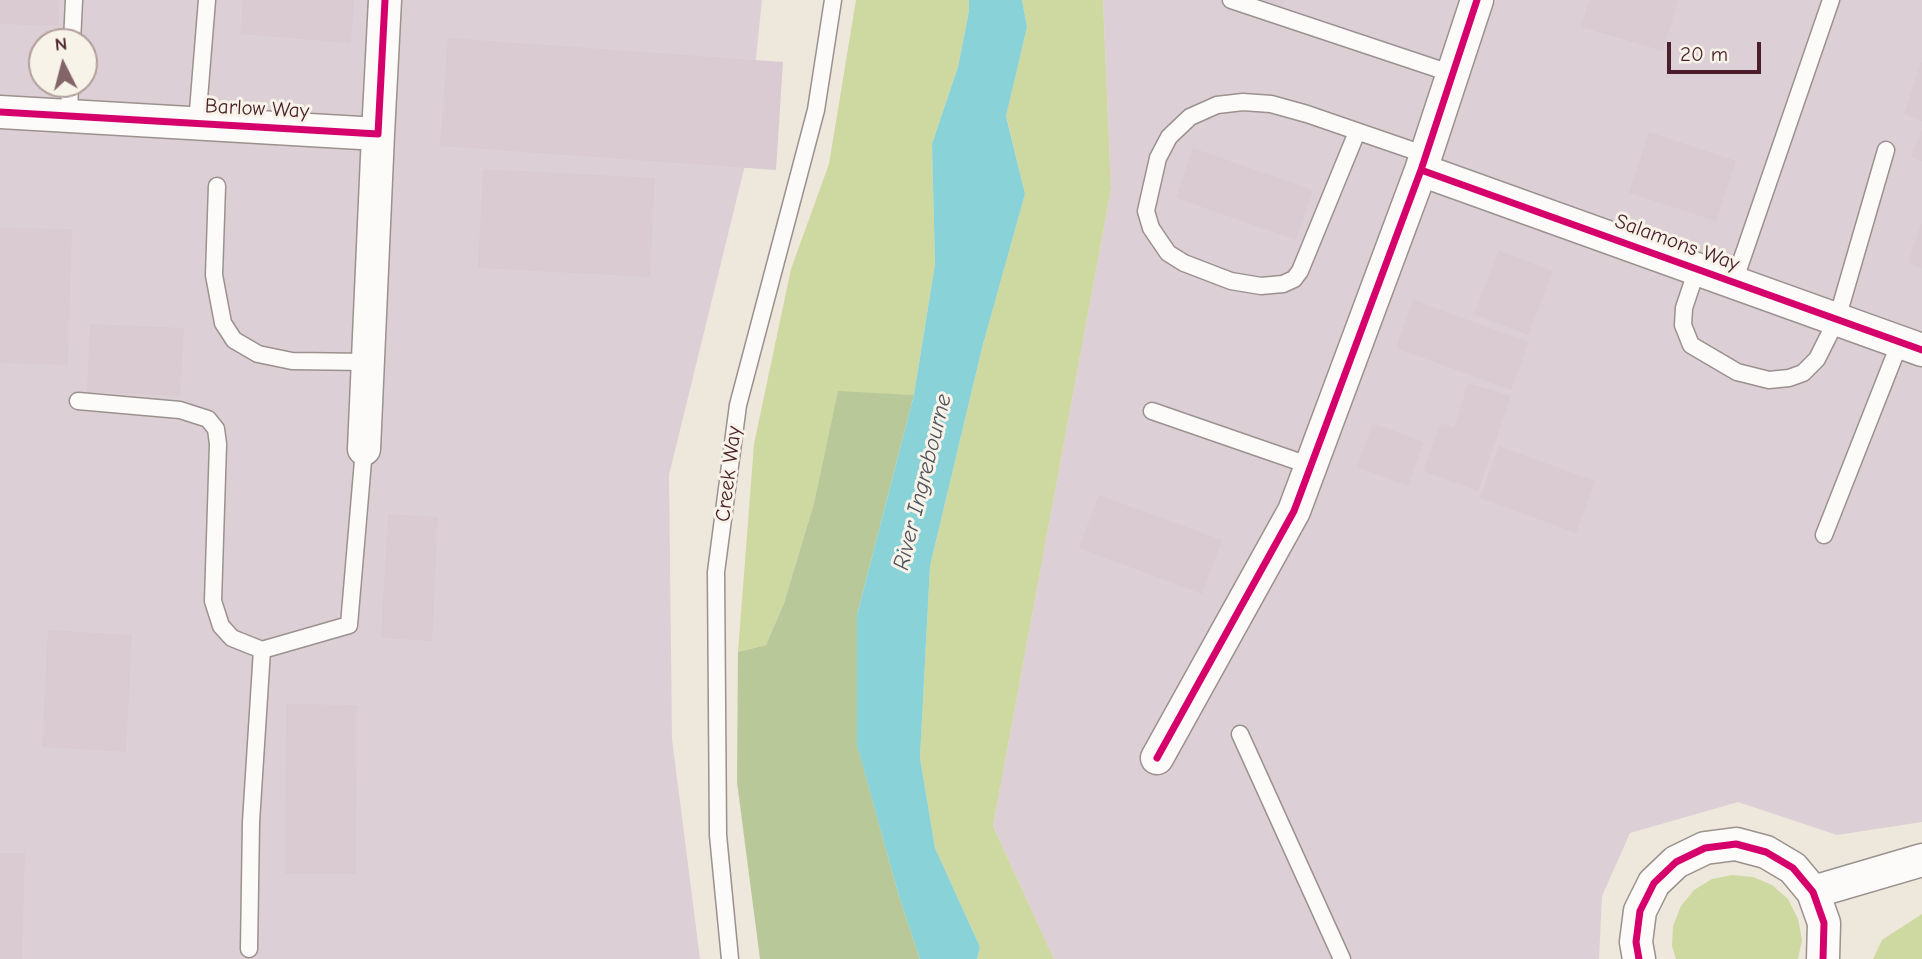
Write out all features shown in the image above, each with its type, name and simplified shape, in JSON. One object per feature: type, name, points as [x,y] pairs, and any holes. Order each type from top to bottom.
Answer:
[{"type":"street","points":[[364,449],[385,0]]},
{"type":"street","points":[[1157,758],[1294,511],[1424,163],[1477,0]]},
{"type":"street","name":"Barlow Way","points":[[0,113],[378,134]]},
{"type":"street","name":"Salamons Way","points":[[1424,163],[1697,269],[1911,346]]},
{"type":"street","points":[[1639,959],[1636,942],[1640,911],[1654,883],[1676,862],[1704,848],[1736,844],[1766,852],[1793,868],[1813,892],[1824,923],[1823,959]]},
{"type":"street","points":[[1813,892],[1922,860]]},
{"type":"lane","points":[[73,28],[74,0]]},
{"type":"lane","points":[[197,123],[207,0]]},
{"type":"lane","name":"Creek Way","points":[[730,959],[718,835],[716,572],[738,404],[816,110],[833,0]]},
{"type":"lane","points":[[1231,0],[1453,74]]},
{"type":"lane","points":[[1734,282],[1831,0]]},
{"type":"lane","points":[[69,116],[70,98]]},
{"type":"lane","points":[[1357,132],[1300,271],[1294,279],[1283,284],[1261,286],[1231,281],[1184,263],[1168,253],[1151,228],[1146,211],[1158,158],[1169,137],[1190,117],[1217,105],[1243,102],[1271,104],[1357,132],[1424,163]]},
{"type":"lane","points":[[1697,269],[1685,301],[1683,325],[1691,345],[1737,372],[1769,380],[1789,379],[1803,373],[1816,359],[1837,319],[1886,149]]},
{"type":"lane","points":[[217,186],[214,275],[223,323],[234,340],[258,354],[292,360],[368,362]]},
{"type":"lane","points":[[1824,535],[1911,346]]},
{"type":"lane","points":[[78,401],[180,410],[208,419],[216,429],[218,444],[213,601],[221,626],[232,638],[262,650],[349,625],[364,449]]},
{"type":"lane","points":[[1153,411],[1311,466]]},
{"type":"lane","points":[[249,949],[251,822],[262,650]]},
{"type":"lane","points":[[1240,734],[1342,959]]},
{"type":"shaded area","points":[[0,0],[762,0],[745,165],[669,475],[672,739],[700,959],[0,959]]},
{"type":"shaded area","points":[[1103,0],[1922,0],[1922,822],[1837,835],[1738,802],[1630,833],[1602,896],[1599,959],[1054,959],[993,826],[1111,189]]},
{"type":"green space","points":[[856,0],[969,0],[958,67],[932,144],[935,264],[914,395],[838,392],[814,503],[784,603],[766,645],[738,652],[754,444],[791,269],[829,164]]},
{"type":"green space","points":[[1022,0],[1103,0],[1111,189],[993,826],[1054,959],[977,959],[980,947],[935,848],[920,758],[930,566],[982,348],[1025,194],[1006,115],[1027,27]]},
{"type":"green space","points":[[838,391],[914,395],[857,615],[857,744],[899,896],[920,959],[760,959],[737,782],[738,652],[766,645],[784,603],[814,503]]},
{"type":"green space","points":[[1732,875],[1753,877],[1772,885],[1788,899],[1798,919],[1802,940],[1798,959],[1676,959],[1672,946],[1673,926],[1681,906],[1694,890],[1712,879]]},
{"type":"green space","points":[[1922,914],[1922,959],[1873,959],[1882,940]]},
{"type":"water","name":"River Ingrebourne","points":[[969,0],[1022,0],[1027,27],[1006,116],[1025,194],[982,348],[930,566],[920,758],[935,848],[980,947],[977,959],[920,959],[899,896],[857,745],[857,615],[914,395],[935,264],[932,144],[958,67]]},
{"type":"building","points":[[0,0],[59,0],[58,26],[0,24]]},
{"type":"building","points":[[243,0],[354,0],[351,43],[240,34]]},
{"type":"building","points":[[1250,0],[1284,0],[1280,11]]},
{"type":"building","points":[[1589,0],[1678,0],[1663,51],[1581,27]]},
{"type":"building","points":[[448,38],[783,62],[776,170],[440,146]]},
{"type":"building","points":[[1922,62],[1922,121],[1904,114]]},
{"type":"building","points":[[1922,129],[1922,161],[1911,157]]},
{"type":"building","points":[[1649,132],[1736,161],[1716,221],[1629,193]]},
{"type":"building","points":[[1193,148],[1313,190],[1296,240],[1176,198]]},
{"type":"building","points":[[483,169],[655,178],[650,277],[478,268]]},
{"type":"building","points":[[1922,222],[1922,268],[1908,263]]},
{"type":"building","points":[[0,228],[72,229],[68,365],[0,363]]},
{"type":"building","points":[[1499,250],[1553,271],[1528,335],[1474,314]]},
{"type":"building","points":[[1413,300],[1529,342],[1511,390],[1396,348]]},
{"type":"building","points":[[90,324],[184,328],[180,396],[87,392]]},
{"type":"building","points":[[1468,383],[1511,396],[1478,491],[1423,471],[1441,423],[1454,428]]},
{"type":"building","points":[[1373,423],[1424,442],[1408,486],[1357,467]]},
{"type":"building","points":[[1499,446],[1595,481],[1576,533],[1480,498]]},
{"type":"building","points":[[1099,495],[1222,540],[1202,594],[1079,548]]},
{"type":"building","points":[[388,514],[438,517],[432,641],[381,638]]},
{"type":"building","points":[[48,630],[132,635],[126,752],[42,747]]},
{"type":"building","points":[[286,704],[357,705],[356,874],[285,874]]},
{"type":"building","points":[[0,853],[25,853],[22,959],[0,959]]},
{"type":"cycle path","points":[[0,112],[378,134],[385,0]]},
{"type":"cycle path","points":[[1157,758],[1294,511],[1421,170],[1477,0]]},
{"type":"cycle path","points":[[1421,170],[1922,350]]},
{"type":"cycle path","points":[[1639,959],[1636,942],[1640,911],[1654,883],[1676,862],[1705,848],[1736,844],[1766,852],[1793,868],[1813,892],[1824,923],[1823,959]]}]
